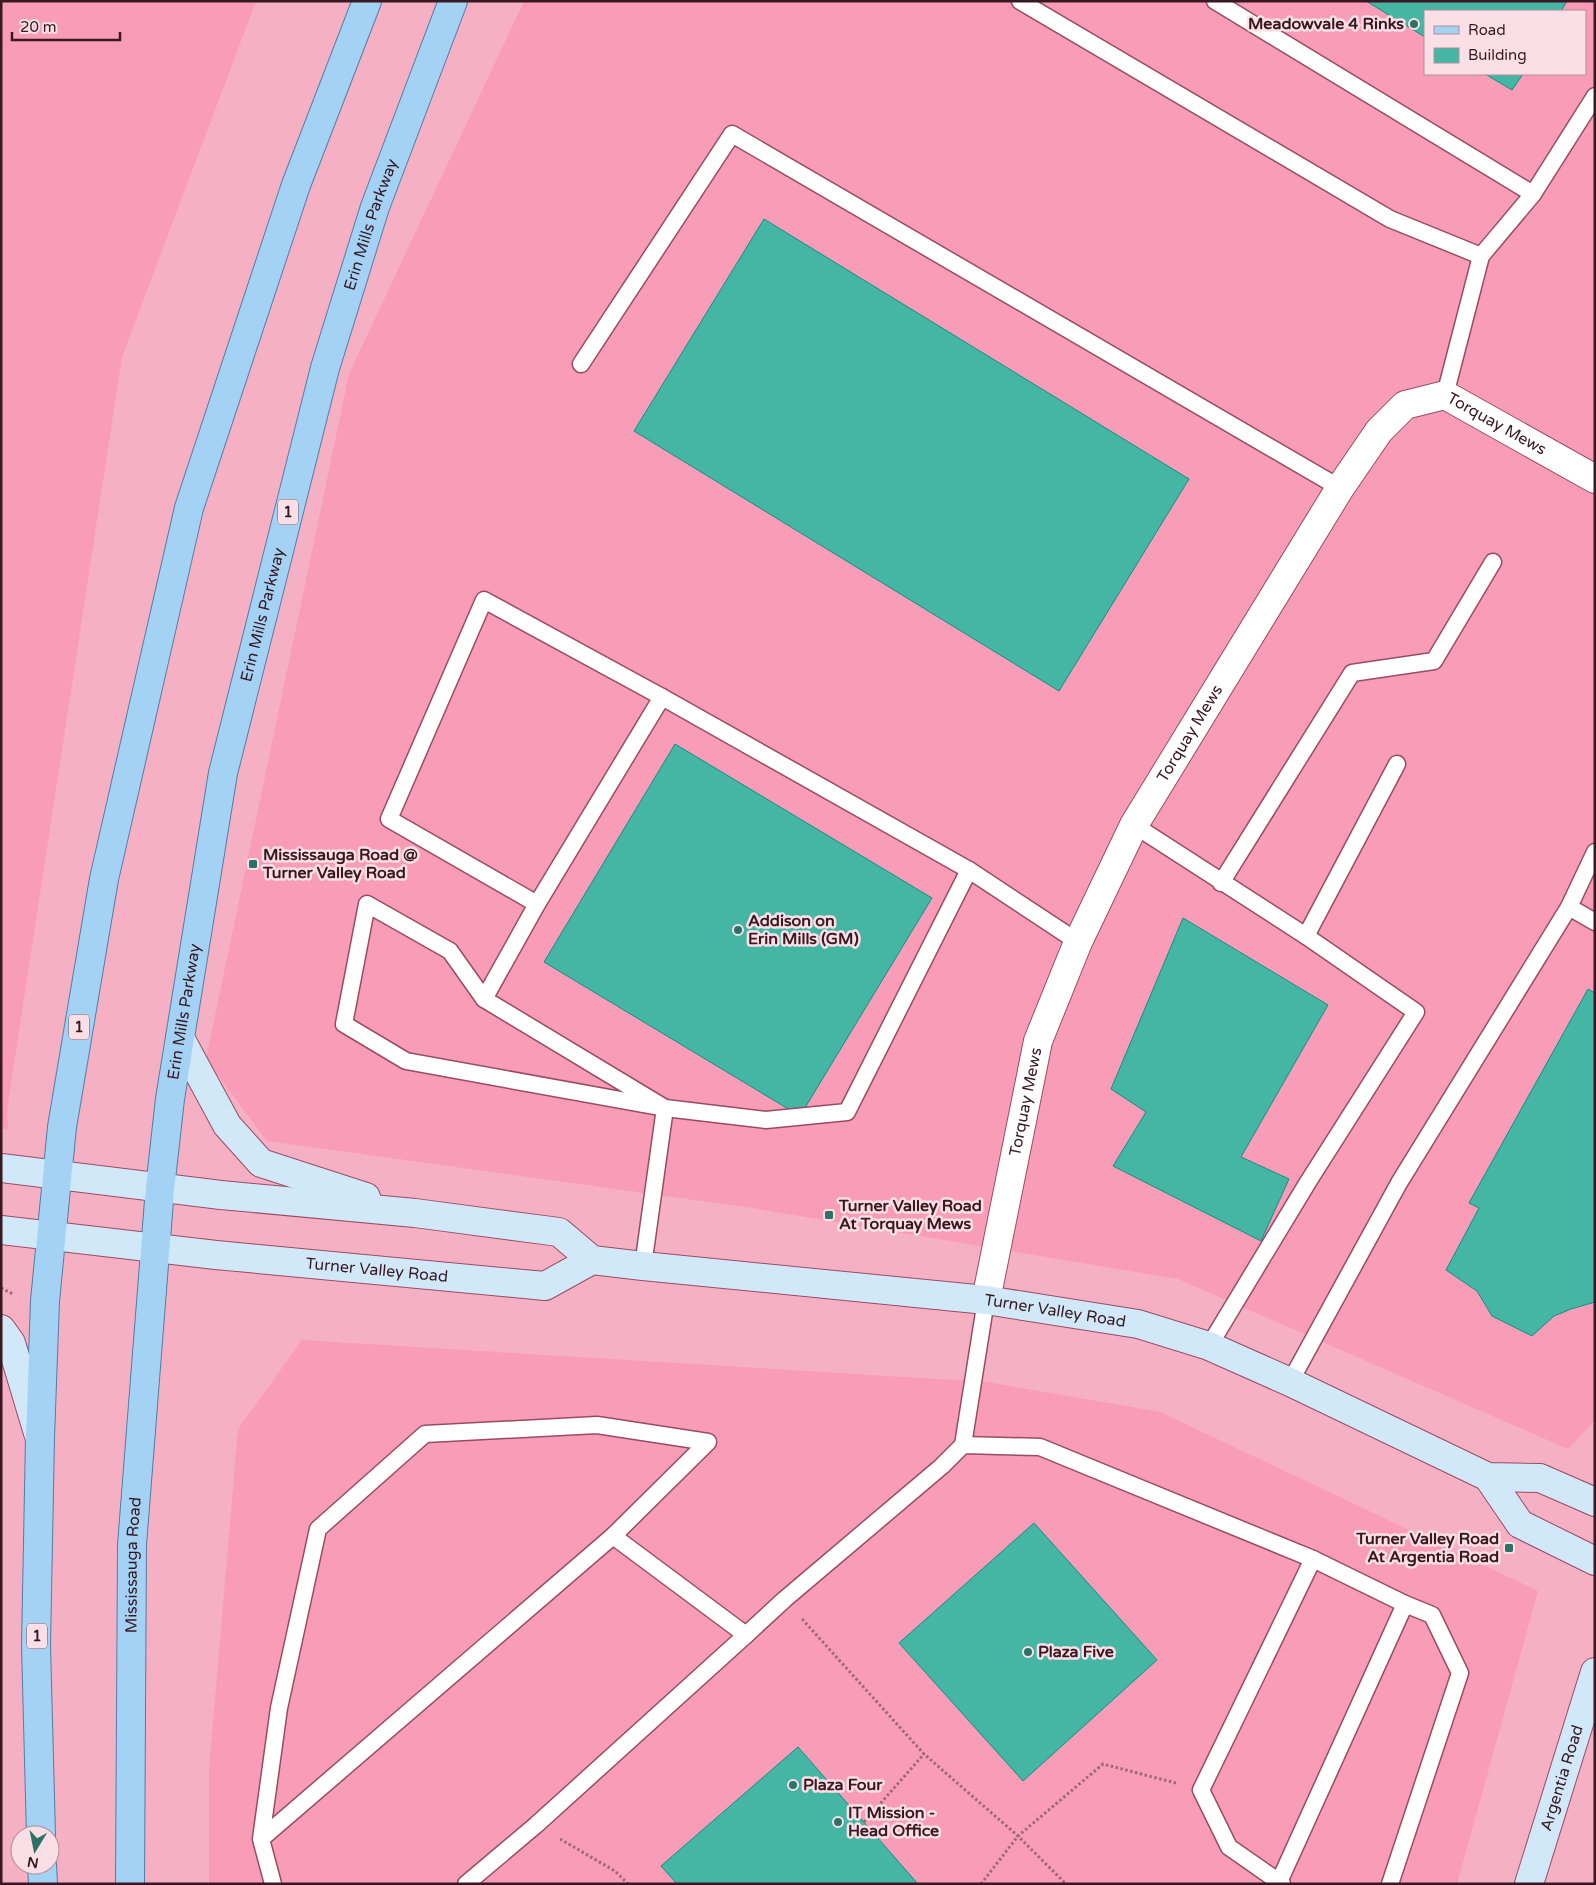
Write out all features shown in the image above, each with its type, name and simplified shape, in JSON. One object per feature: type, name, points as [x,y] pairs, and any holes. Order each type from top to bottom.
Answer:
[{"type":"main road","name":"1","points":[[42,1825],[36,1646],[45,1301],[62,1127],[104,879],[189,508],[296,185],[367,1]]},
{"type":"main road","name":"Erin Mills Parkway","points":[[160,1188],[164,1142],[222,773],[325,368],[375,207],[453,1]]},
{"type":"main road","name":"Mississauga Road","points":[[130,1884],[132,1545],[160,1188]]},
{"type":"street","name":"Torquay Mews","points":[[986,1300],[1038,1042],[1078,942],[1134,825],[1340,488],[1379,432],[1405,405],[1445,395],[1595,479]]},
{"type":"street","points":[[180,1038],[227,1126],[261,1163],[415,1213]]},
{"type":"street","points":[[1,1168],[160,1188],[415,1213],[558,1232],[592,1260]]},
{"type":"street","points":[[1,1230],[155,1248]]},
{"type":"street","name":"Turner Valley Road","points":[[155,1248],[545,1286],[592,1260],[986,1300],[1138,1324],[1209,1346],[1290,1382],[1488,1477],[1540,1478],[1595,1502]]},
{"type":"street","points":[[1,1329],[11,1343],[40,1438]]},
{"type":"street","points":[[1488,1477],[1520,1524],[1595,1561]]},
{"type":"street","name":"Argentia Road","points":[[1529,1884],[1595,1672]]},
{"type":"lane","points":[[1020,1],[1390,219],[1481,256]]},
{"type":"lane","points":[[1214,1],[1534,194]]},
{"type":"lane","points":[[1445,395],[1481,256],[1534,194],[1595,96]]},
{"type":"lane","points":[[582,364],[732,134],[1340,488]]},
{"type":"lane","points":[[1221,883],[1352,673],[1434,661],[1493,562]]},
{"type":"lane","points":[[537,904],[389,819],[484,600],[662,697],[969,870],[1078,942]]},
{"type":"lane","points":[[484,999],[537,904],[662,697]]},
{"type":"lane","points":[[1306,936],[1397,764]]},
{"type":"lane","points":[[1134,825],[1221,883],[1306,936],[1416,1012],[1308,1182],[1209,1346]]},
{"type":"lane","points":[[1290,1382],[1399,1183],[1569,908],[1595,852]]},
{"type":"lane","points":[[665,1108],[484,999],[450,951],[367,904],[344,1024],[406,1060],[665,1108],[766,1120],[847,1112],[969,870]]},
{"type":"lane","points":[[1569,908],[1595,922]]},
{"type":"lane","points":[[643,1266],[665,1108]]},
{"type":"lane","points":[[466,1884],[536,1825],[785,1599],[942,1466],[963,1445],[986,1300]]},
{"type":"lane","points":[[261,1839],[613,1536],[708,1442],[597,1424],[424,1434],[318,1530],[279,1708],[261,1839],[273,1884]]},
{"type":"lane","points":[[963,1445],[1040,1447],[1313,1559],[1432,1616],[1460,1673],[1390,1884]]},
{"type":"lane","points":[[613,1536],[746,1635]]},
{"type":"lane","points":[[1313,1559],[1201,1790],[1229,1847],[1280,1883],[1405,1604]]},
{"type":"path","points":[[785,1599],[924,1754],[1018,1836],[1066,1884]]},
{"type":"path","points":[[864,1822],[924,1754]]},
{"type":"path","points":[[981,1884],[1018,1836],[1103,1764],[1201,1790]]},
{"type":"path","points":[[536,1825],[615,1871],[628,1884]]},
{"type":"shaded area","points":[[1,1],[256,1],[122,357],[7,1110],[8,1129],[1,1128]]},
{"type":"shaded area","points":[[524,1],[1595,1],[1595,1420],[1568,1449],[1178,1279],[752,1208],[267,1141],[206,1059],[349,374]]},
{"type":"shaded area","points":[[302,1340],[987,1382],[1160,1412],[1538,1591],[1457,1884],[209,1884],[209,1769],[238,1429]]},
{"type":"building","name":"Meadowvale 4 Rinks","points":[[1366,1],[1567,1],[1562,10],[1424,10],[1424,36]]},
{"type":"building","points":[[1487,75],[1522,75],[1512,90]]},
{"type":"building","points":[[764,219],[1189,479],[1059,691],[634,431]]},
{"type":"building","name":"Addison on Erin Mills (GM)","points":[[675,744],[932,898],[800,1116],[544,962]]},
{"type":"building","points":[[1183,918],[1328,1005],[1241,1157],[1289,1179],[1261,1241],[1113,1166],[1146,1112],[1111,1089]]},
{"type":"building","points":[[1588,989],[1595,993],[1595,1302],[1554,1316],[1532,1336],[1492,1316],[1477,1291],[1446,1270],[1479,1208],[1469,1203]]},
{"type":"building","name":"Plaza Five","points":[[1034,1523],[1157,1660],[1023,1781],[899,1643]]},
{"type":"building","name":"Plaza Four","points":[[798,1747],[918,1884],[677,1884],[661,1866]]},
{"type":"place","name":"Meadowvale 4 Rinks","points":[[1414,24]]},
{"type":"place","name":"Mississauga Road @ Turner Valley Road","points":[[253,864]]},
{"type":"place","name":"Addison on Erin Mills (GM)","points":[[738,930]]},
{"type":"place","name":"Turner Valley Road At Torquay Mews","points":[[829,1215]]},
{"type":"place","name":"Turner Valley Road At Argentia Road","points":[[1509,1548]]},
{"type":"place","name":"Plaza Five","points":[[1028,1652]]},
{"type":"place","name":"Plaza Four","points":[[793,1785]]},
{"type":"place","name":"IT Mission - Head Office","points":[[838,1822]]}]
